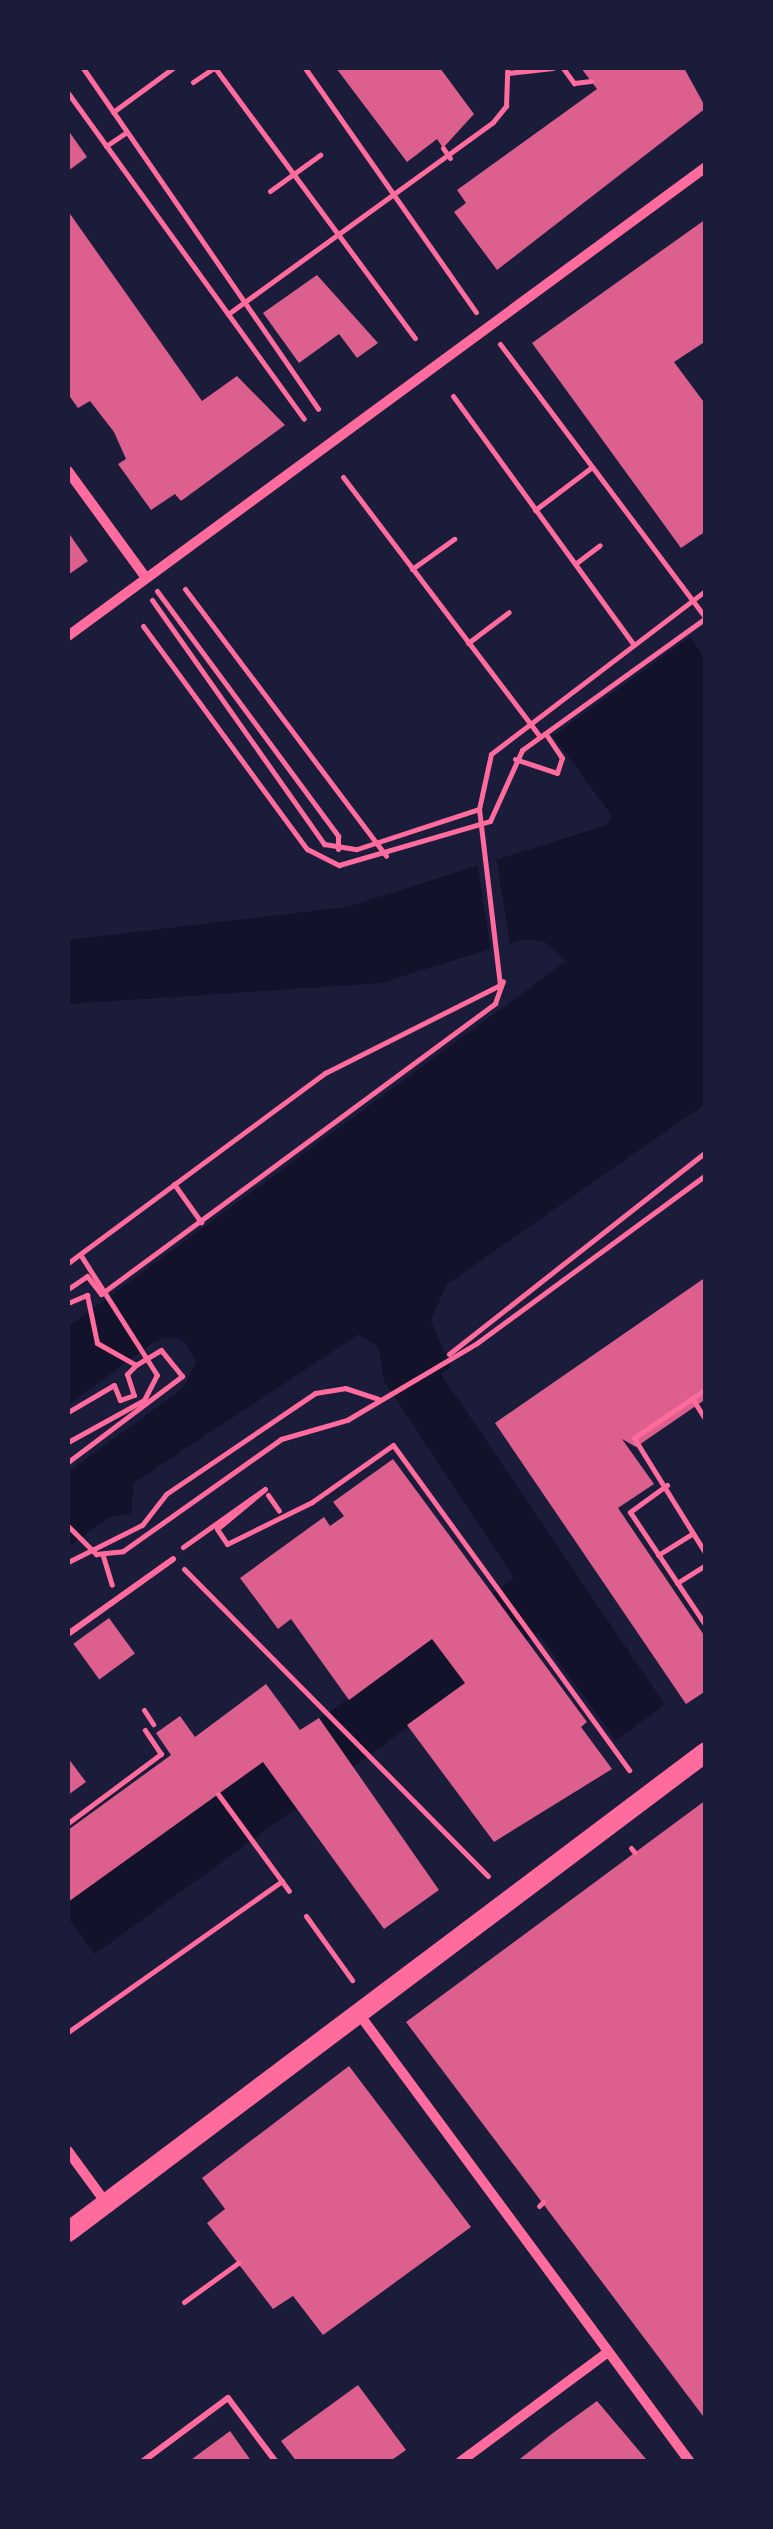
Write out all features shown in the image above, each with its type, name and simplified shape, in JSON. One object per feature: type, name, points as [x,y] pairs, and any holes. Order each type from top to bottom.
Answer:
[{"type":"main road","points":[[68,2232],[706,1752]]},
{"type":"street","points":[[68,636],[706,167]]},
{"type":"street","points":[[68,471],[146,578]]},
{"type":"street","points":[[359,2014],[690,2462]]},
{"type":"street","points":[[68,2150],[106,2204]]},
{"type":"street","points":[[460,2462],[608,2352]]},
{"type":"lane","points":[[68,1634],[173,1559]]},
{"type":"lane","points":[[142,2462],[228,2398],[276,2462]]},
{"type":"path","points":[[83,68],[318,410]]},
{"type":"path","points":[[113,112],[173,68]]},
{"type":"path","points":[[193,82],[214,68],[415,338]]},
{"type":"path","points":[[305,68],[476,312]]},
{"type":"path","points":[[228,314],[450,158],[501,113],[508,70],[553,68]]},
{"type":"path","points":[[563,68],[574,83],[592,81]]},
{"type":"path","points":[[68,92],[304,419]]},
{"type":"path","points":[[106,146],[127,132]]},
{"type":"path","points":[[443,148],[450,158]]},
{"type":"path","points":[[270,191],[320,155]]},
{"type":"path","points":[[144,626],[308,849],[339,865],[386,856],[482,823],[515,758],[706,618],[500,344]]},
{"type":"path","points":[[454,396],[632,644]]},
{"type":"path","points":[[536,510],[592,467]]},
{"type":"path","points":[[343,477],[527,720],[562,758],[556,773],[515,758]]},
{"type":"path","points":[[412,568],[454,540]]},
{"type":"path","points":[[575,564],[600,545]]},
{"type":"path","points":[[185,589],[386,856]]},
{"type":"path","points":[[106,1290],[495,1002],[505,966],[479,809],[490,754],[527,720],[706,590]]},
{"type":"path","points":[[166,602],[338,836],[338,849]]},
{"type":"path","points":[[154,611],[324,844],[338,849],[378,844],[479,809]]},
{"type":"path","points":[[468,642],[509,612]]},
{"type":"path","points":[[68,1263],[359,1051],[503,981]]},
{"type":"path","points":[[448,1356],[706,1152]]},
{"type":"path","points":[[103,1556],[281,1440],[347,1420],[448,1356],[706,1174]]},
{"type":"path","points":[[174,1184],[202,1222]]},
{"type":"path","points":[[68,1442],[140,1407],[158,1375],[148,1349],[80,1254]]},
{"type":"path","points":[[68,1289],[87,1276],[106,1290]]},
{"type":"path","points":[[68,1304],[87,1295],[97,1343],[134,1364]]},
{"type":"path","points":[[140,1407],[127,1374],[148,1349]]},
{"type":"path","points":[[68,1462],[182,1376],[172,1354],[148,1349]]},
{"type":"path","points":[[68,1412],[114,1385],[120,1400],[134,1395]]},
{"type":"path","points":[[68,1560],[142,1524],[166,1494],[315,1393],[345,1388],[378,1399]]},
{"type":"path","points":[[706,1388],[634,1438],[667,1485],[706,1554]]},
{"type":"path","points":[[692,1398],[706,1420]]},
{"type":"path","points":[[268,1495],[218,1529],[227,1544],[279,1511],[312,1502],[392,1445],[629,1770]]},
{"type":"path","points":[[667,1485],[630,1512],[706,1626]]},
{"type":"path","points":[[268,1495],[279,1511]]},
{"type":"path","points":[[268,1495],[173,1559],[331,1712],[488,1876]]},
{"type":"path","points":[[68,1526],[86,1548],[103,1556],[120,1597]]},
{"type":"path","points":[[658,1555],[692,1534]]},
{"type":"path","points":[[677,1583],[706,1565]]},
{"type":"path","points":[[696,1611],[706,1605]]},
{"type":"path","points":[[144,1710],[153,1724]]},
{"type":"path","points":[[68,1823],[162,1754],[145,1730]]},
{"type":"path","points":[[218,1794],[289,1891]]},
{"type":"path","points":[[68,2032],[282,1881]]},
{"type":"path","points":[[306,1916],[352,1980]]},
{"type":"path","points":[[184,2302],[238,2263]]},
{"type":"shaded area","points":[[690,637],[706,659],[705,1104],[446,1285],[431,1321],[451,1367],[441,1374],[665,1705],[616,1740],[538,1633],[95,1954],[68,1918],[68,1902],[514,1578],[384,1381],[379,1348],[359,1334],[134,1483],[131,1513],[108,1518],[68,1547],[68,1472],[184,1387],[196,1361],[184,1341],[162,1338],[68,1405],[68,1327],[566,961],[545,942],[523,939],[381,983],[68,1004],[68,940],[347,907],[607,825],[612,816],[553,736]]},
{"type":"pier","points":[[687,634],[690,637],[553,736],[550,732]]},
{"type":"pier","points":[[496,855],[511,947],[491,950],[476,858]]},
{"type":"pier","points":[[178,1337],[196,1361],[184,1387],[68,1472],[181,1383],[190,1357],[163,1343],[104,1389],[68,1405],[155,1341]]},
{"type":"building","points":[[336,68],[440,68],[474,114],[443,148],[437,139],[407,162]]},
{"type":"building","points":[[581,68],[684,68],[706,108],[497,270],[454,212],[466,203],[457,190],[597,89]]},
{"type":"building","points":[[68,130],[87,157],[68,171]]},
{"type":"building","points":[[68,211],[202,401],[237,376],[285,425],[181,501],[175,494],[151,510],[118,464],[126,459],[114,432],[90,401],[78,408],[68,394]]},
{"type":"building","points":[[706,219],[706,341],[674,362],[706,405],[706,531],[681,548],[532,343]]},
{"type":"building","points":[[317,275],[378,343],[357,358],[339,334],[299,363],[263,313]]},
{"type":"building","points":[[68,532],[88,561],[68,575]]},
{"type":"building","points":[[706,1277],[706,1399],[636,1447],[622,1439],[654,1484],[618,1508],[706,1638],[706,1691],[686,1704],[495,1423]]},
{"type":"building","points":[[393,1459],[587,1722],[581,1727],[612,1769],[494,1842],[407,1725],[465,1683],[432,1639],[349,1700],[291,1619],[278,1629],[240,1578],[324,1517],[330,1526],[344,1516],[333,1502]]},
{"type":"building","points":[[109,1618],[135,1654],[99,1679],[73,1644]]},
{"type":"building","points":[[266,1684],[300,1730],[319,1718],[439,1890],[384,1929],[263,1762],[68,1902],[68,1830],[171,1755],[156,1733],[180,1716],[195,1737]]},
{"type":"building","points":[[68,1758],[86,1782],[68,1795]]},
{"type":"building","points":[[706,1800],[706,2420],[406,2022]]},
{"type":"building","points":[[349,2066],[471,2227],[323,2335],[293,2296],[273,2309],[207,2223],[225,2209],[202,2178]]},
{"type":"building","points":[[358,2385],[406,2450],[389,2462],[297,2462],[281,2441]]},
{"type":"building","points":[[597,2401],[646,2459],[516,2462],[553,2433]]},
{"type":"building","points":[[230,2431],[252,2462],[188,2462]]}]
